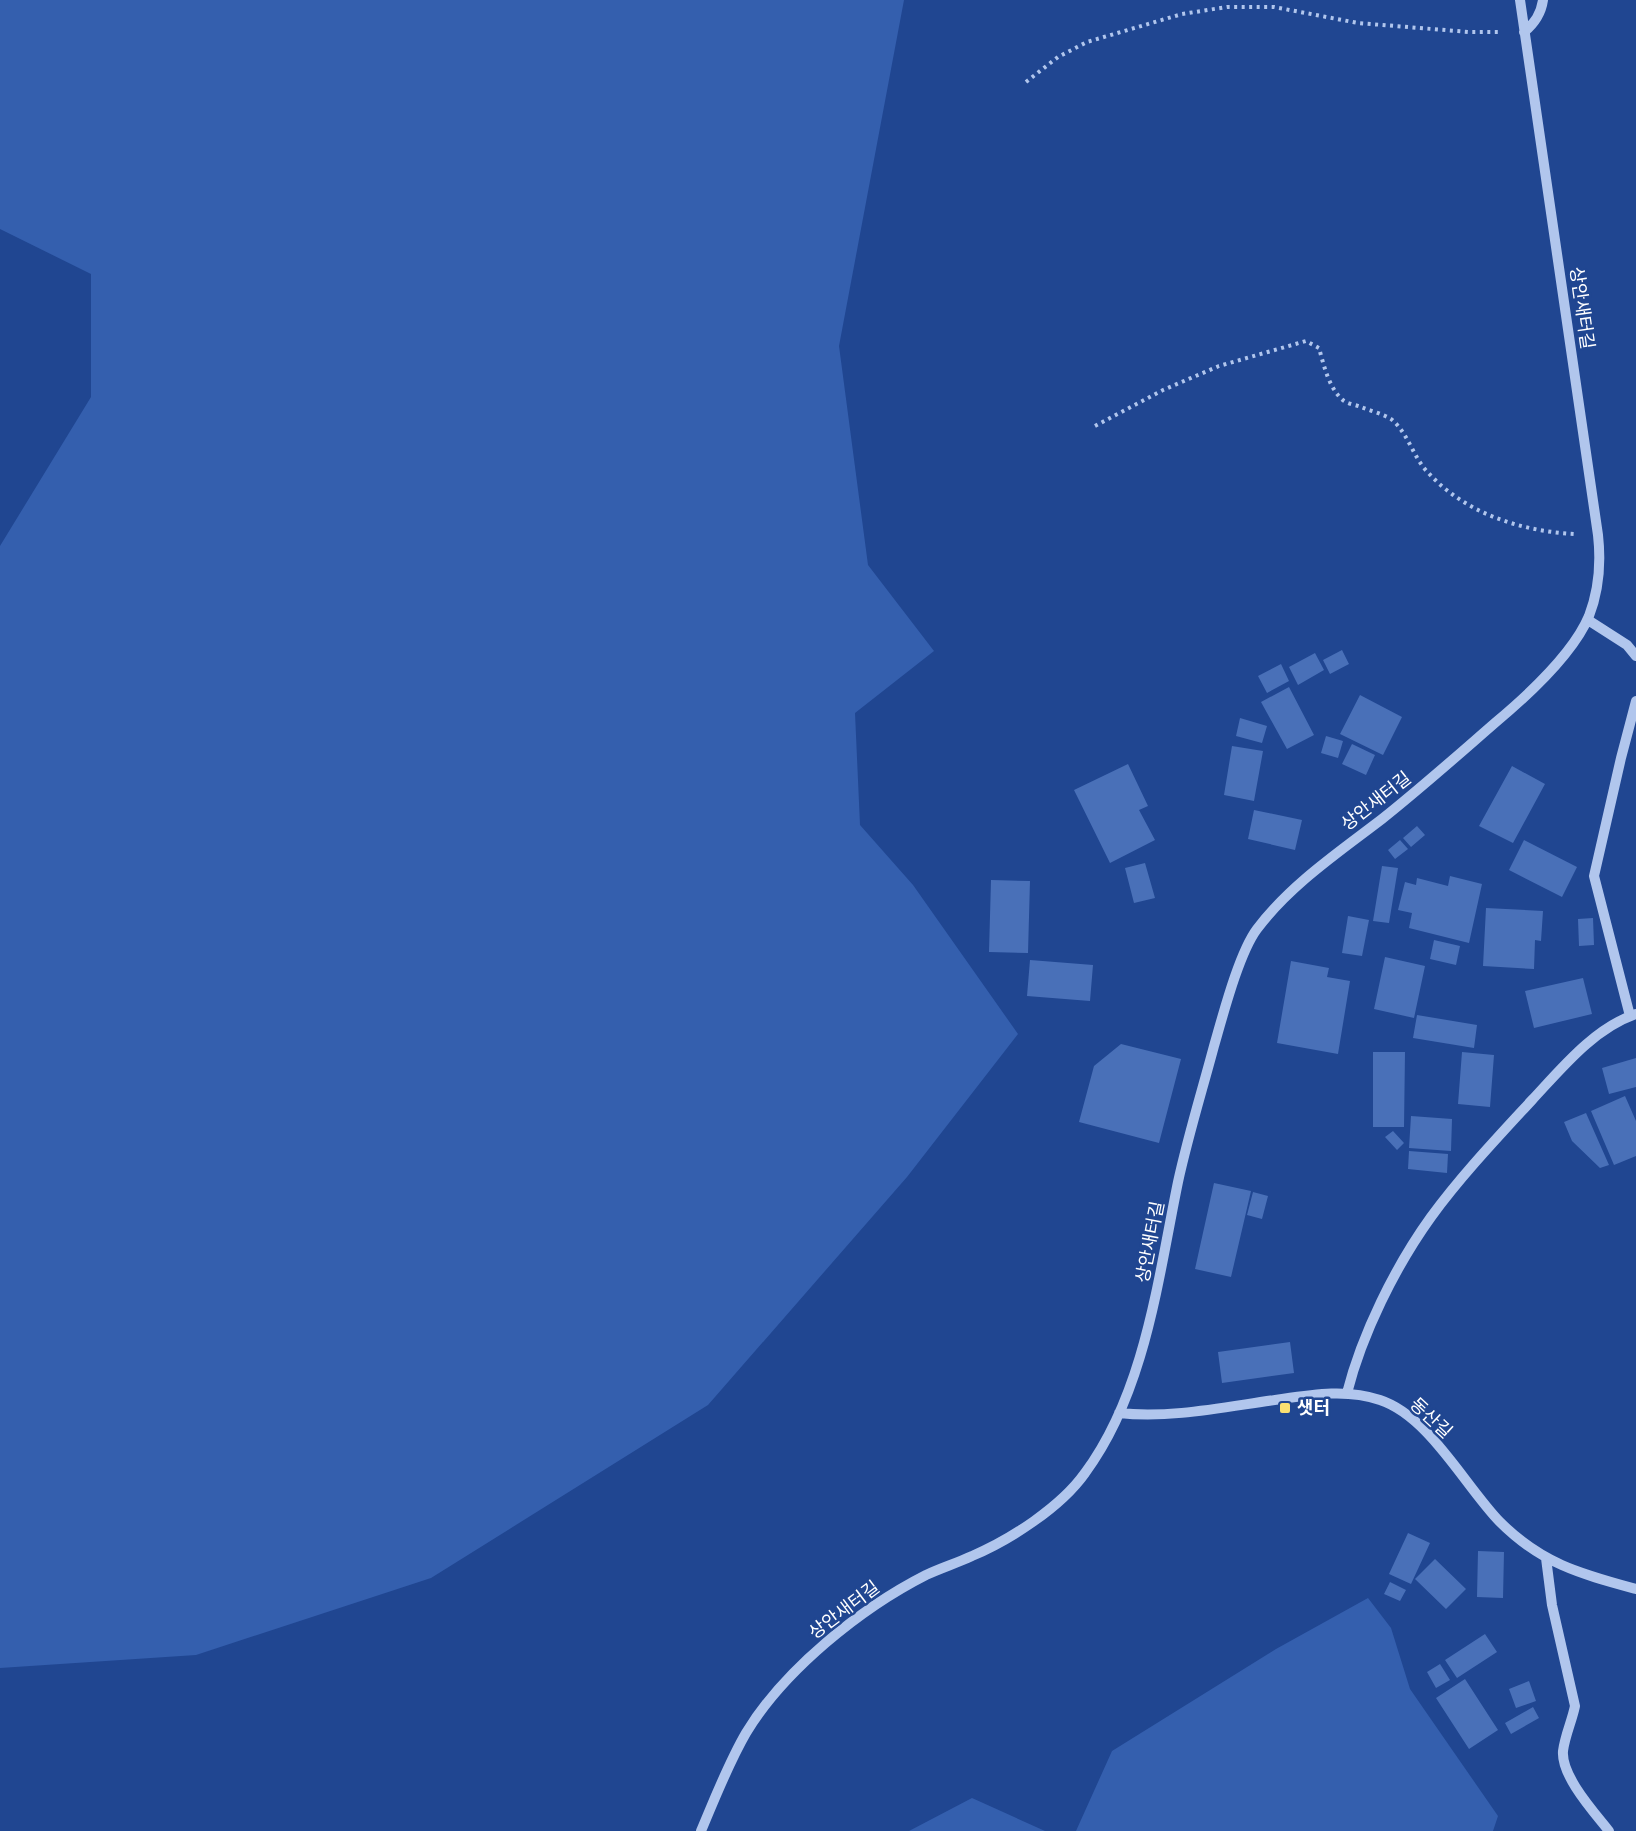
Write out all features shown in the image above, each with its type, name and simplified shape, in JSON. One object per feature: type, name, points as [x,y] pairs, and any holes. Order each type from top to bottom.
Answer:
[{"type":"street","name":"상안새터길","points":[[701,1831],[726,1772],[747,1732],[776,1690],[815,1653],[899,1589],[931,1572],[1011,1537],[1045,1512],[1081,1479],[1102,1450],[1119,1413],[1155,1304],[1189,1136],[1220,1027],[1251,937],[1273,910],[1299,885],[1440,771],[1520,702],[1549,672],[1588,620],[1597,589],[1600,555],[1598,535],[1520,0]]},
{"type":"street","points":[[1524,32],[1532,26],[1539,15],[1543,0]]},
{"type":"street","points":[[1588,620],[1628,645],[1636,656]]},
{"type":"street","points":[[1347,1393],[1354,1365],[1369,1327],[1393,1279],[1430,1218],[1505,1129],[1572,1058],[1610,1026],[1633,1015],[1594,876],[1636,701]]},
{"type":"street","name":"동산길","points":[[1119,1413],[1132,1415],[1185,1412],[1307,1395],[1347,1393],[1383,1400],[1401,1410],[1423,1430],[1462,1473],[1500,1521],[1546,1558],[1587,1576],[1636,1589]]},
{"type":"street","points":[[1546,1558],[1552,1605],[1575,1706],[1563,1754],[1566,1769],[1577,1789],[1610,1831]]},
{"type":"path","points":[[1026,82],[1058,57],[1087,42],[1182,14],[1227,7],[1274,7],[1358,23],[1469,32],[1524,32]]},
{"type":"path","points":[[1095,426],[1163,390],[1219,366],[1306,342],[1319,348],[1328,378],[1345,401],[1390,419],[1402,431],[1422,466],[1439,485],[1460,501],[1483,514],[1525,528],[1557,533],[1598,535]]},
{"type":"shaded area","points":[[0,0],[904,0],[839,346],[868,565],[934,651],[855,713],[860,825],[913,885],[1018,1034],[907,1177],[708,1405],[431,1578],[196,1655],[0,1668],[0,546],[91,397],[91,274],[0,229]]},
{"type":"shaded area","points":[[1368,1598],[1391,1628],[1410,1689],[1498,1816],[1493,1831],[1076,1831],[1112,1751],[1276,1649]]},
{"type":"shaded area","points":[[972,1798],[1045,1831],[909,1831]]},
{"type":"building","points":[[1342,650],[1349,664],[1330,674],[1323,660]]},
{"type":"building","points":[[1315,653],[1324,670],[1298,685],[1289,667]]},
{"type":"building","points":[[1281,664],[1289,681],[1267,693],[1258,676]]},
{"type":"building","points":[[1289,687],[1314,735],[1287,749],[1261,702]]},
{"type":"building","points":[[1360,695],[1402,717],[1383,755],[1340,734]]},
{"type":"building","points":[[1240,718],[1267,726],[1262,743],[1236,736]]},
{"type":"building","points":[[1326,736],[1343,741],[1338,758],[1321,753]]},
{"type":"building","points":[[1352,744],[1375,755],[1366,775],[1342,764]]},
{"type":"building","points":[[1232,746],[1263,751],[1254,801],[1224,795]]},
{"type":"building","points":[[1128,764],[1148,806],[1139,810],[1155,840],[1110,863],[1074,790]]},
{"type":"building","points":[[1512,766],[1545,784],[1513,843],[1479,826]]},
{"type":"building","points":[[1254,810],[1302,820],[1295,850],[1248,839]]},
{"type":"building","points":[[1417,826],[1425,835],[1411,847],[1403,838]]},
{"type":"building","points":[[1400,840],[1408,849],[1395,859],[1388,850]]},
{"type":"building","points":[[1524,840],[1577,867],[1562,897],[1509,870]]},
{"type":"building","points":[[1145,863],[1155,898],[1134,903],[1125,868]]},
{"type":"building","points":[[1382,866],[1398,868],[1389,923],[1373,921]]},
{"type":"building","points":[[1450,876],[1482,884],[1469,943],[1409,928],[1412,913],[1398,910],[1405,882],[1416,885],[1417,878],[1448,886]]},
{"type":"building","points":[[991,880],[1030,881],[1028,953],[989,952]]},
{"type":"building","points":[[1486,908],[1543,911],[1541,941],[1535,940],[1534,969],[1483,966]]},
{"type":"building","points":[[1348,916],[1369,920],[1362,956],[1342,953]]},
{"type":"building","points":[[1593,918],[1594,945],[1579,946],[1578,919]]},
{"type":"building","points":[[1434,940],[1460,946],[1456,965],[1430,959]]},
{"type":"building","points":[[1385,957],[1425,966],[1414,1018],[1374,1009]]},
{"type":"building","points":[[1030,960],[1093,965],[1090,1001],[1027,996]]},
{"type":"building","points":[[1291,961],[1329,968],[1327,977],[1350,981],[1338,1054],[1277,1043]]},
{"type":"building","points":[[1583,978],[1592,1014],[1534,1028],[1525,991]]},
{"type":"building","points":[[1417,1015],[1477,1025],[1474,1048],[1413,1038]]},
{"type":"building","points":[[1121,1044],[1181,1059],[1159,1143],[1079,1122],[1094,1066]]},
{"type":"building","points":[[1373,1052],[1405,1052],[1404,1127],[1373,1127]]},
{"type":"building","points":[[1462,1052],[1494,1055],[1490,1107],[1458,1104]]},
{"type":"building","points":[[1636,1058],[1636,1087],[1609,1094],[1602,1068]]},
{"type":"building","points":[[1625,1096],[1636,1121],[1636,1156],[1614,1165],[1591,1111]]},
{"type":"building","points":[[1586,1113],[1609,1165],[1600,1168],[1572,1141],[1564,1122]]},
{"type":"building","points":[[1411,1116],[1452,1119],[1451,1151],[1409,1148]]},
{"type":"building","points":[[1393,1131],[1404,1143],[1397,1150],[1385,1137]]},
{"type":"building","points":[[1409,1151],[1448,1154],[1447,1173],[1408,1169]]},
{"type":"building","points":[[1214,1183],[1251,1191],[1231,1277],[1195,1269]]},
{"type":"building","points":[[1253,1192],[1268,1196],[1262,1219],[1247,1215]]},
{"type":"building","points":[[1290,1342],[1294,1373],[1222,1383],[1218,1352]]},
{"type":"building","points":[[1408,1533],[1430,1543],[1411,1584],[1389,1574]]},
{"type":"building","points":[[1478,1551],[1504,1552],[1503,1598],[1477,1597]]},
{"type":"building","points":[[1435,1559],[1466,1589],[1446,1609],[1415,1579]]},
{"type":"building","points":[[1390,1582],[1406,1590],[1400,1601],[1384,1594]]},
{"type":"building","points":[[1485,1634],[1497,1652],[1457,1678],[1445,1660]]},
{"type":"building","points":[[1440,1664],[1450,1680],[1436,1688],[1427,1672]]},
{"type":"building","points":[[1465,1679],[1498,1730],[1469,1749],[1436,1698]]},
{"type":"building","points":[[1529,1681],[1536,1701],[1516,1708],[1509,1689]]},
{"type":"building","points":[[1533,1707],[1539,1718],[1511,1734],[1505,1723]]},
{"type":"place","name":"샛터","points":[[1285,1408]]}]
